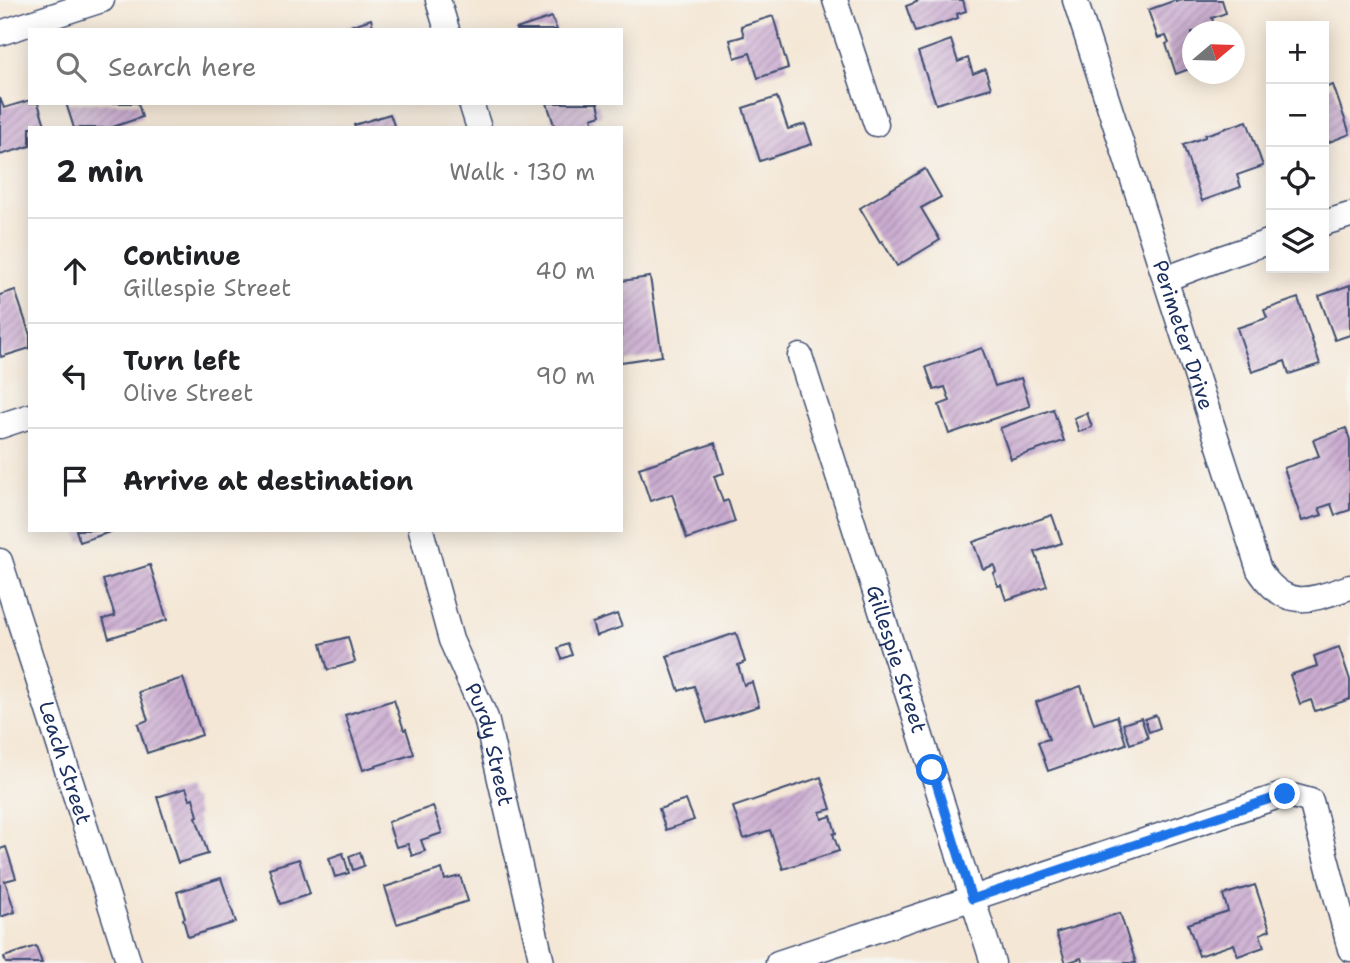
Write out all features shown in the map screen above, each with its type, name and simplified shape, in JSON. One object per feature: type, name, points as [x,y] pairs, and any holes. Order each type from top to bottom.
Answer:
[{"type":"street","points":[[0,33],[102,0]]},
{"type":"street","points":[[438,0],[446,28]]},
{"type":"street","points":[[835,0],[876,124]]},
{"type":"street","name":"Perimeter Drive","points":[[1075,0],[1259,570],[1268,583],[1281,594],[1296,599],[1313,599],[1350,587]]},
{"type":"street","points":[[472,105],[479,126]]},
{"type":"street","points":[[1329,221],[1350,215]]},
{"type":"street","points":[[1166,279],[1266,243]]},
{"type":"street","name":"Gillespie Street","points":[[800,356],[993,963]]},
{"type":"street","points":[[0,426],[28,417]]},
{"type":"street","name":"Purdy Street","points":[[422,532],[450,640],[486,718],[542,963]]},
{"type":"street","name":"Leach Street","points":[[0,561],[129,963]]},
{"type":"street","points":[[778,963],[1285,794],[1311,801],[1350,949]]},
{"type":"building","points":[[916,0],[963,0],[966,11],[957,14],[958,18],[915,32],[906,6],[917,2]]},
{"type":"building","points":[[1176,0],[1222,0],[1226,13],[1212,18],[1213,21],[1182,21],[1182,72],[1176,74],[1166,36],[1158,38],[1148,10]]},
{"type":"building","points":[[773,16],[788,68],[758,78],[750,53],[735,58],[730,40],[744,36],[741,26]]},
{"type":"building","points":[[552,17],[556,28],[519,28]]},
{"type":"building","points":[[371,19],[373,28],[344,28]]},
{"type":"building","points":[[951,40],[958,62],[968,58],[973,74],[985,69],[991,88],[936,104],[918,52]]},
{"type":"building","points":[[1333,85],[1350,134],[1329,142],[1329,86]]},
{"type":"building","points":[[777,97],[788,129],[805,124],[812,144],[760,161],[743,108]]},
{"type":"building","points":[[0,98],[4,108],[28,101],[28,105],[39,105],[45,126],[28,126],[28,147],[0,155]]},
{"type":"building","points":[[67,105],[139,105],[142,117],[116,126],[73,126]]},
{"type":"building","points":[[548,105],[598,105],[601,115],[592,118],[594,126],[554,126]]},
{"type":"building","points":[[390,114],[394,126],[354,126]]},
{"type":"building","points":[[1247,121],[1263,166],[1237,175],[1241,187],[1202,201],[1183,145]]},
{"type":"building","points":[[925,169],[941,197],[921,208],[940,240],[897,266],[860,208]]},
{"type":"building","points":[[650,277],[662,356],[623,362],[623,281]]},
{"type":"building","points":[[1350,285],[1350,335],[1335,340],[1319,296]]},
{"type":"building","points":[[15,290],[28,329],[28,349],[1,357],[0,353],[0,295]]},
{"type":"building","points":[[1298,298],[1320,364],[1289,374],[1285,361],[1252,372],[1237,328],[1267,318],[1264,310]]},
{"type":"building","points":[[982,348],[995,386],[1021,378],[1030,406],[949,434],[939,405],[950,401],[945,387],[934,390],[926,367]]},
{"type":"building","points":[[1053,409],[1064,441],[1011,459],[1000,428]]},
{"type":"building","points":[[1087,413],[1092,427],[1079,432],[1074,418]]},
{"type":"building","points":[[1346,428],[1350,440],[1350,510],[1335,515],[1331,504],[1319,508],[1322,515],[1302,521],[1284,468],[1319,456],[1313,440]]},
{"type":"building","points":[[715,443],[724,473],[714,476],[723,502],[728,500],[735,522],[687,539],[672,494],[650,501],[639,468]]},
{"type":"building","points":[[1052,515],[1062,543],[1035,552],[1047,586],[1006,600],[993,573],[996,572],[994,565],[983,569],[973,542]]},
{"type":"building","points":[[77,532],[110,532],[80,542]]},
{"type":"building","points":[[150,565],[167,620],[109,638],[103,619],[115,616],[103,580]]},
{"type":"building","points":[[617,614],[622,627],[596,636],[592,623]]},
{"type":"building","points":[[736,633],[745,662],[738,665],[744,685],[752,682],[759,706],[707,723],[694,686],[679,691],[667,656]]},
{"type":"building","points":[[348,637],[355,662],[328,670],[321,644]]},
{"type":"building","points":[[568,644],[572,655],[562,659],[558,648]]},
{"type":"building","points":[[1339,647],[1350,680],[1350,699],[1315,711],[1311,700],[1300,704],[1290,675],[1317,666],[1314,656]]},
{"type":"building","points":[[183,678],[202,735],[147,753],[138,724],[148,720],[139,692]]},
{"type":"building","points":[[1081,686],[1094,724],[1117,716],[1126,744],[1048,771],[1038,742],[1049,739],[1036,702]]},
{"type":"building","points":[[394,700],[414,754],[363,770],[345,715]]},
{"type":"building","points":[[1156,715],[1160,728],[1149,732],[1145,719]]},
{"type":"building","points":[[1141,718],[1148,738],[1130,744],[1123,724]]},
{"type":"building","points":[[821,777],[831,809],[820,812],[822,819],[831,816],[839,851],[783,869],[770,830],[744,839],[733,807]]},
{"type":"building","points":[[186,788],[190,799],[193,798],[208,854],[178,863],[157,797]]},
{"type":"building","points":[[686,800],[694,820],[666,830],[659,809]]},
{"type":"building","points":[[433,806],[442,833],[421,840],[425,851],[412,856],[408,844],[396,847],[388,822]]},
{"type":"building","points":[[6,847],[16,878],[5,881],[15,912],[0,917],[0,849]]},
{"type":"building","points":[[360,852],[364,866],[353,870],[349,856]]},
{"type":"building","points":[[343,853],[349,873],[335,877],[329,858]]},
{"type":"building","points":[[299,859],[310,894],[280,904],[269,868]]},
{"type":"building","points":[[442,869],[445,880],[460,876],[468,901],[397,924],[385,887]]},
{"type":"building","points":[[221,878],[236,922],[188,937],[177,892]]},
{"type":"building","points":[[1255,885],[1270,930],[1260,934],[1264,947],[1238,956],[1234,944],[1199,956],[1188,924],[1228,911],[1223,895]]},
{"type":"building","points":[[1120,913],[1136,963],[1083,963],[1081,958],[1066,963],[1056,933]]},
{"type":"building","points":[[36,946],[42,963],[6,963],[4,957]]},
{"type":"route","points":[[932,770],[972,899],[1285,794]]}]
